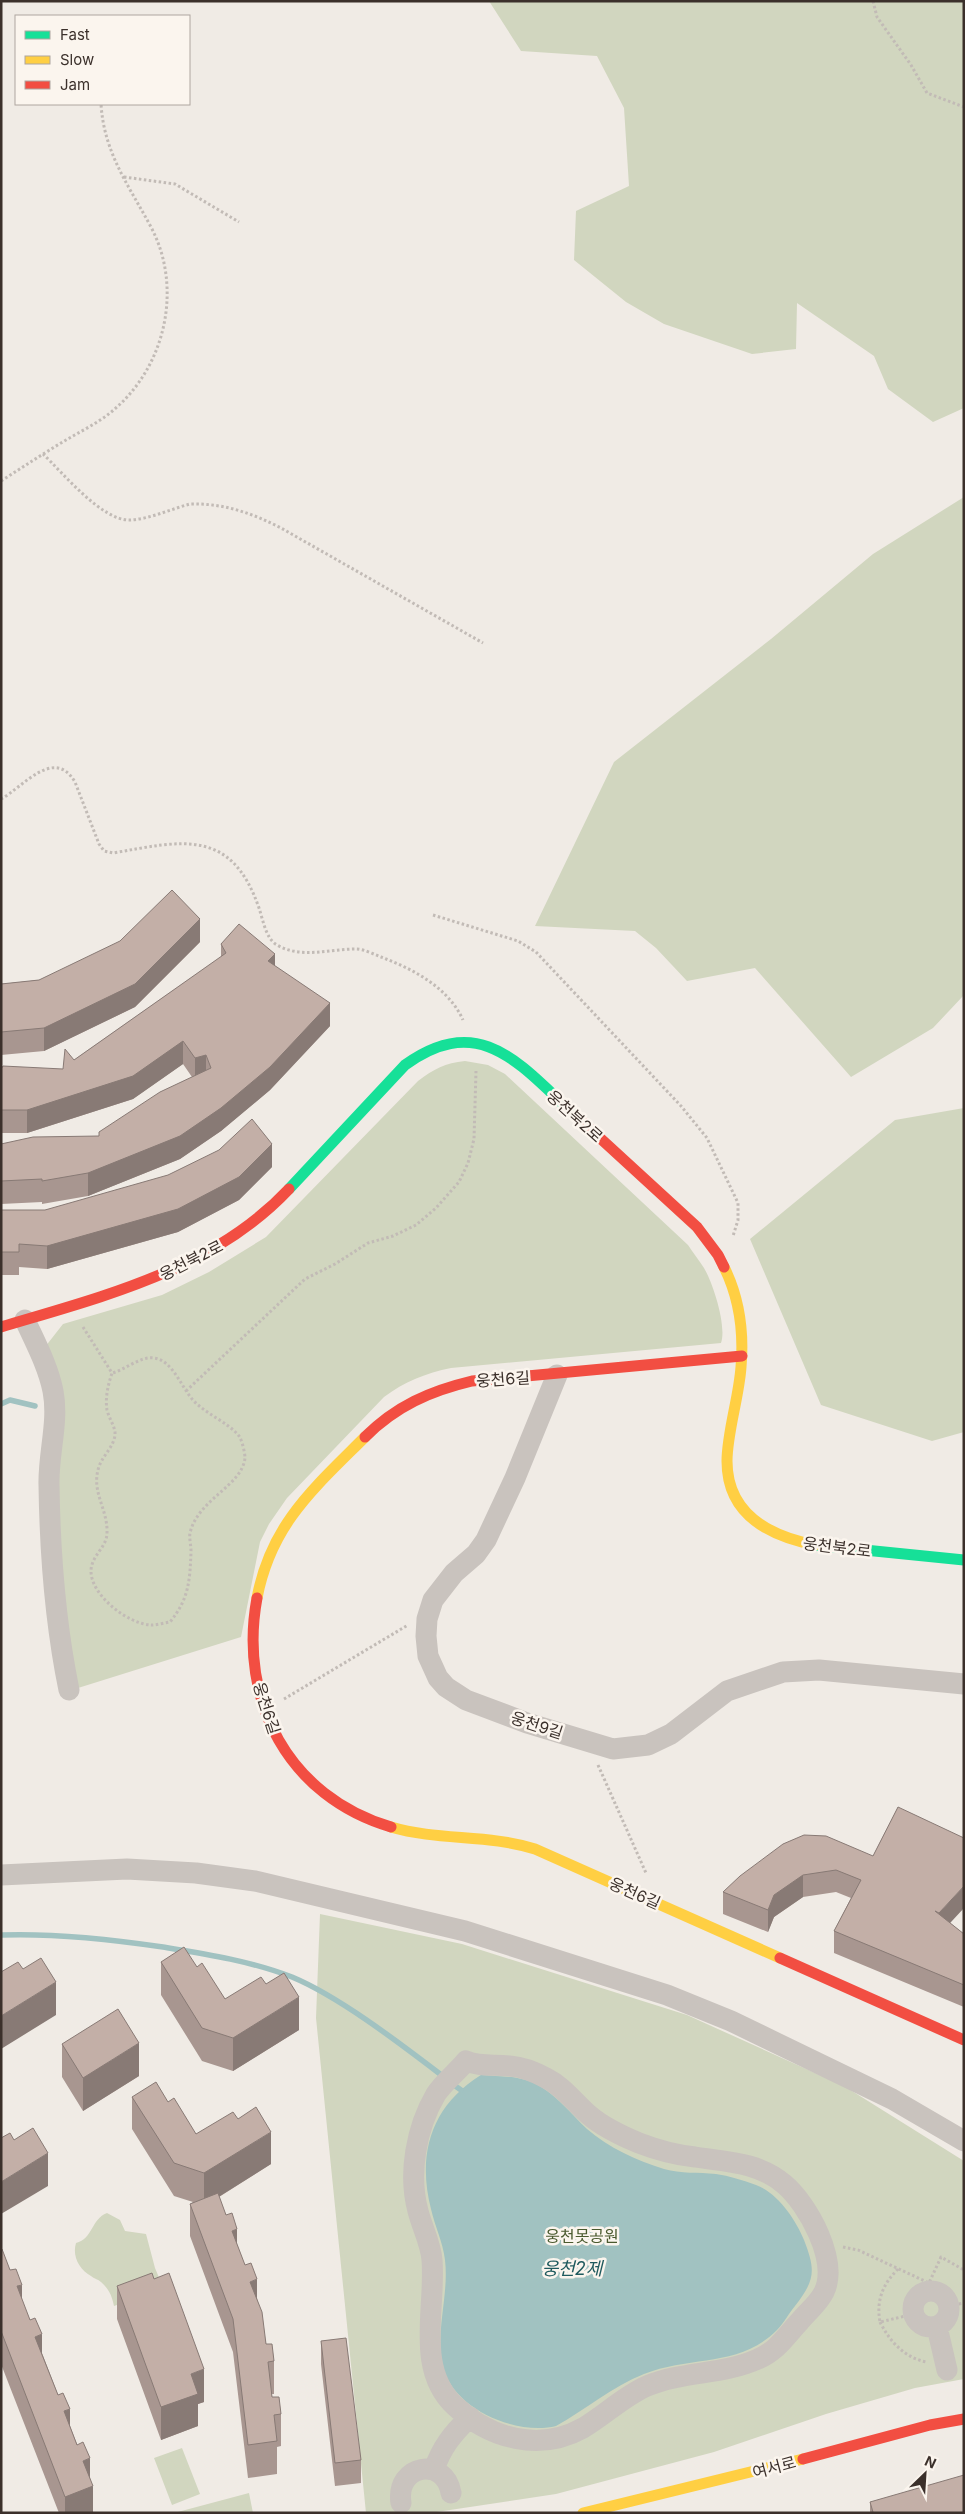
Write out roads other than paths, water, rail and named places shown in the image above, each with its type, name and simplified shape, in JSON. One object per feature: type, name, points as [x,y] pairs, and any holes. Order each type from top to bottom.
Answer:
[{"type":"street","name":"웅천북2로","points":[[1,1327],[153,1280],[223,1245],[252,1225],[273,1206],[412,1057],[447,1043],[472,1042],[492,1047],[512,1058],[697,1227],[719,1258],[730,1277],[743,1324],[742,1356],[727,1461],[727,1477],[732,1495],[746,1514],[764,1530],[814,1547],[964,1560]]},
{"type":"street","points":[[25,1320],[53,1389],[56,1409],[49,1483],[52,1575],[60,1644],[69,1690]]},
{"type":"street","name":"웅천6길","points":[[742,1356],[557,1375],[472,1381],[440,1388],[420,1395],[394,1410],[351,1451],[301,1504],[286,1523],[271,1549],[256,1607],[254,1649],[256,1677],[265,1711],[277,1740],[302,1773],[357,1814],[381,1824],[419,1833],[525,1846],[562,1860],[964,2040]]},
{"type":"street","name":"웅천9길","points":[[557,1375],[515,1478],[486,1540],[476,1554],[445,1584],[434,1600],[427,1619],[428,1656],[438,1678],[446,1688],[466,1700],[527,1723],[613,1749],[648,1745],[671,1734],[727,1690],[783,1672],[819,1670],[964,1684]]},
{"type":"street","points":[[1,1876],[127,1869],[196,1873],[255,1881],[465,1932],[658,1992],[731,2021],[892,2098],[964,2141]]},
{"type":"street","points":[[466,2061],[480,2066],[512,2066],[546,2078],[562,2088],[598,2122],[638,2142],[669,2153],[747,2164],[770,2174],[786,2185],[802,2202],[813,2223],[826,2257],[828,2270],[826,2289],[783,2344],[760,2358],[734,2368],[683,2375],[646,2386],[586,2426],[570,2435],[552,2440],[528,2442],[507,2438],[470,2417],[455,2407],[438,2386],[436,2378],[431,2338],[432,2257],[413,2187],[415,2156],[424,2124],[437,2093],[466,2061]]},
{"type":"street","points":[[929,2287],[956,2305],[946,2320],[937,2326],[920,2324],[914,2314],[915,2301],[929,2287]]},
{"type":"street","points":[[937,2326],[946,2366]]},
{"type":"street","points":[[434,2470],[448,2438],[470,2417]]},
{"type":"street","name":"여서로","points":[[583,2513],[767,2469],[930,2425],[964,2419]]},
{"type":"street","points":[[402,2503],[400,2495],[405,2478],[418,2470],[434,2470],[446,2480],[451,2493]]},
{"type":"water","name":"웅천2제","points":[[481,2075],[516,2078],[536,2084],[557,2099],[595,2136],[623,2153],[643,2162],[670,2171],[716,2174],[731,2177],[756,2185],[772,2194],[796,2224],[808,2251],[812,2268],[812,2275],[807,2289],[780,2327],[762,2342],[731,2356],[679,2364],[644,2374],[610,2392],[556,2426],[540,2428],[522,2427],[487,2415],[471,2405],[457,2393],[447,2378],[442,2362],[441,2337],[446,2273],[445,2260],[443,2247],[431,2209],[426,2169],[427,2151],[432,2133],[440,2117],[450,2101],[464,2087]]},
{"type":"waterway","points":[[1,1404],[10,1400],[35,1406]]},
{"type":"waterway","points":[[1,1935],[62,1936],[143,1944],[196,1952],[276,1971],[311,1986],[350,2009],[444,2077]]},
{"type":"waterway","points":[[451,2083],[461,2090]]},
{"type":"park label","name":"웅천못공원","points":[[582,2236]]}]
